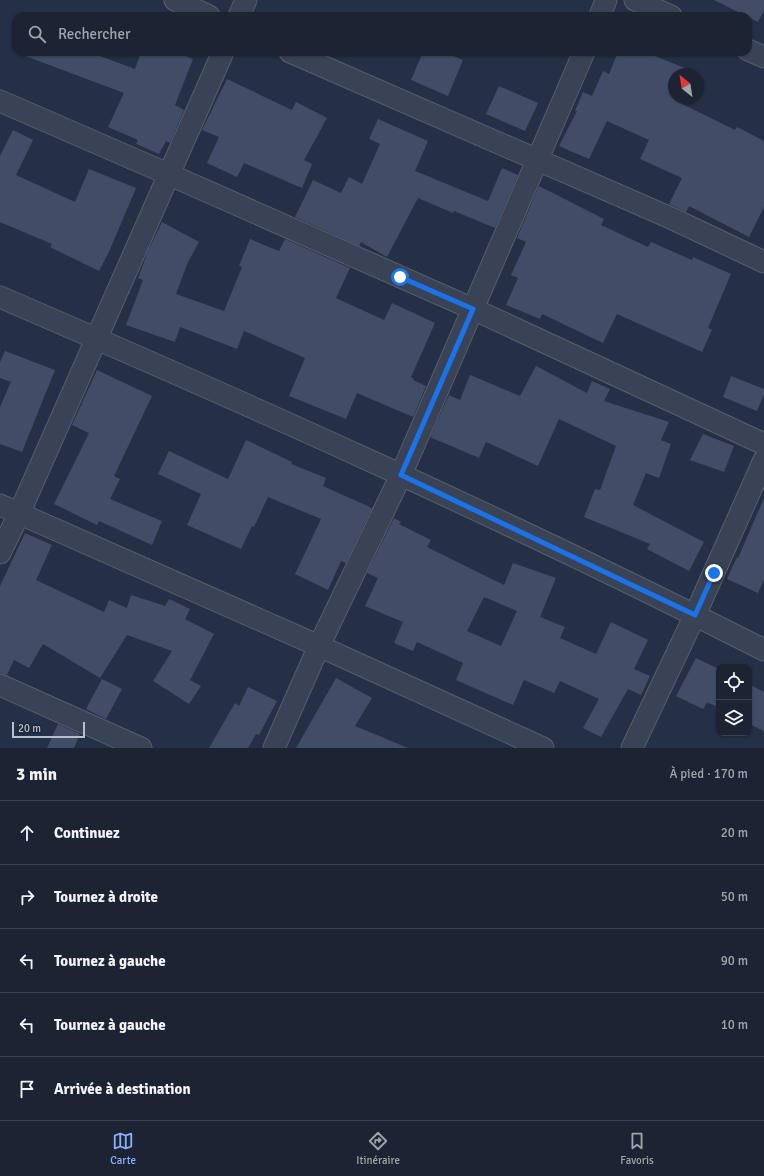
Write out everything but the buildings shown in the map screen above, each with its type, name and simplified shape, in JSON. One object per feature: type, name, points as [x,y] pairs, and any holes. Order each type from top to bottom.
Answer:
[{"type":"street","points":[[175,0],[200,12]]},
{"type":"street","points":[[241,12],[246,0]]},
{"type":"street","points":[[602,12],[606,0]]},
{"type":"street","points":[[635,0],[662,12]]},
{"type":"street","points":[[752,52],[764,57]]},
{"type":"street","points":[[0,553],[19,514],[221,56]]},
{"type":"street","points":[[299,56],[673,219],[764,262]]},
{"type":"street","points":[[274,748],[319,646],[401,475],[582,56]]},
{"type":"street","points":[[0,101],[473,309],[764,444]]},
{"type":"street","points":[[0,297],[96,338],[401,475],[695,615],[764,650]]},
{"type":"street","points":[[632,748],[695,615],[764,460]]},
{"type":"street","points":[[0,505],[319,646],[543,748]]},
{"type":"street","points":[[0,685],[141,748]]},
{"type":"route","points":[[400,277],[473,309],[401,475],[695,615],[714,573]]}]
